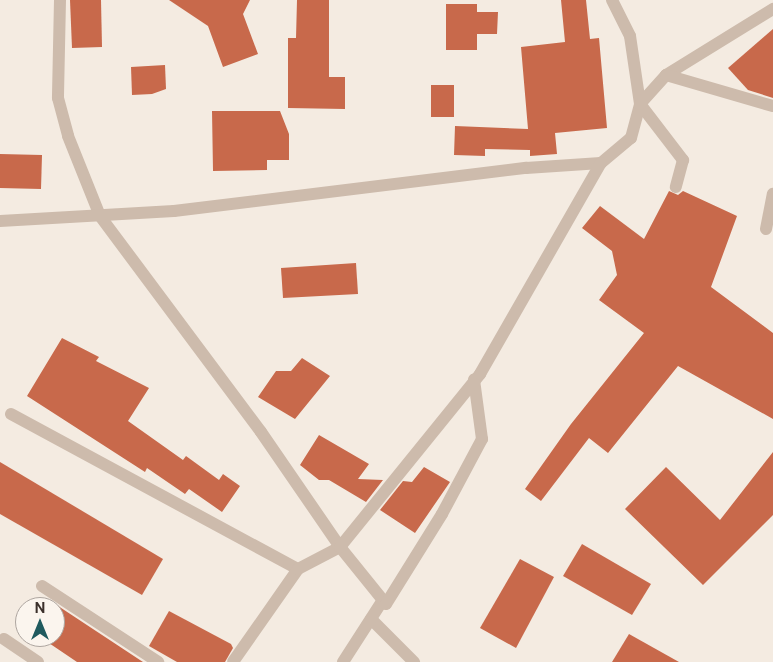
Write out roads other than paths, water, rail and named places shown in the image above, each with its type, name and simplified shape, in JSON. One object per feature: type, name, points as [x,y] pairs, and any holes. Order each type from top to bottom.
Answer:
[{"type":"street","points":[[60,0],[58,98],[68,136],[100,216],[261,432],[340,547],[386,604],[442,514],[482,439],[474,380]]},
{"type":"street","points":[[233,662],[298,568],[340,547],[474,380],[601,163],[631,138],[640,104],[630,36],[612,0]]},
{"type":"street","points":[[640,104],[666,75],[773,9]]},
{"type":"street","points":[[666,75],[773,106]]},
{"type":"street","points":[[640,104],[683,160],[676,187]]},
{"type":"street","points":[[0,221],[174,211],[526,168],[601,163]]},
{"type":"street","points":[[766,229],[773,194]]},
{"type":"street","points":[[11,414],[298,568]]},
{"type":"street","points":[[42,586],[141,657],[158,662]]},
{"type":"street","points":[[343,662],[383,600]]},
{"type":"street","points":[[371,619],[414,662]]},
{"type":"street","points":[[4,639],[38,662]]}]
